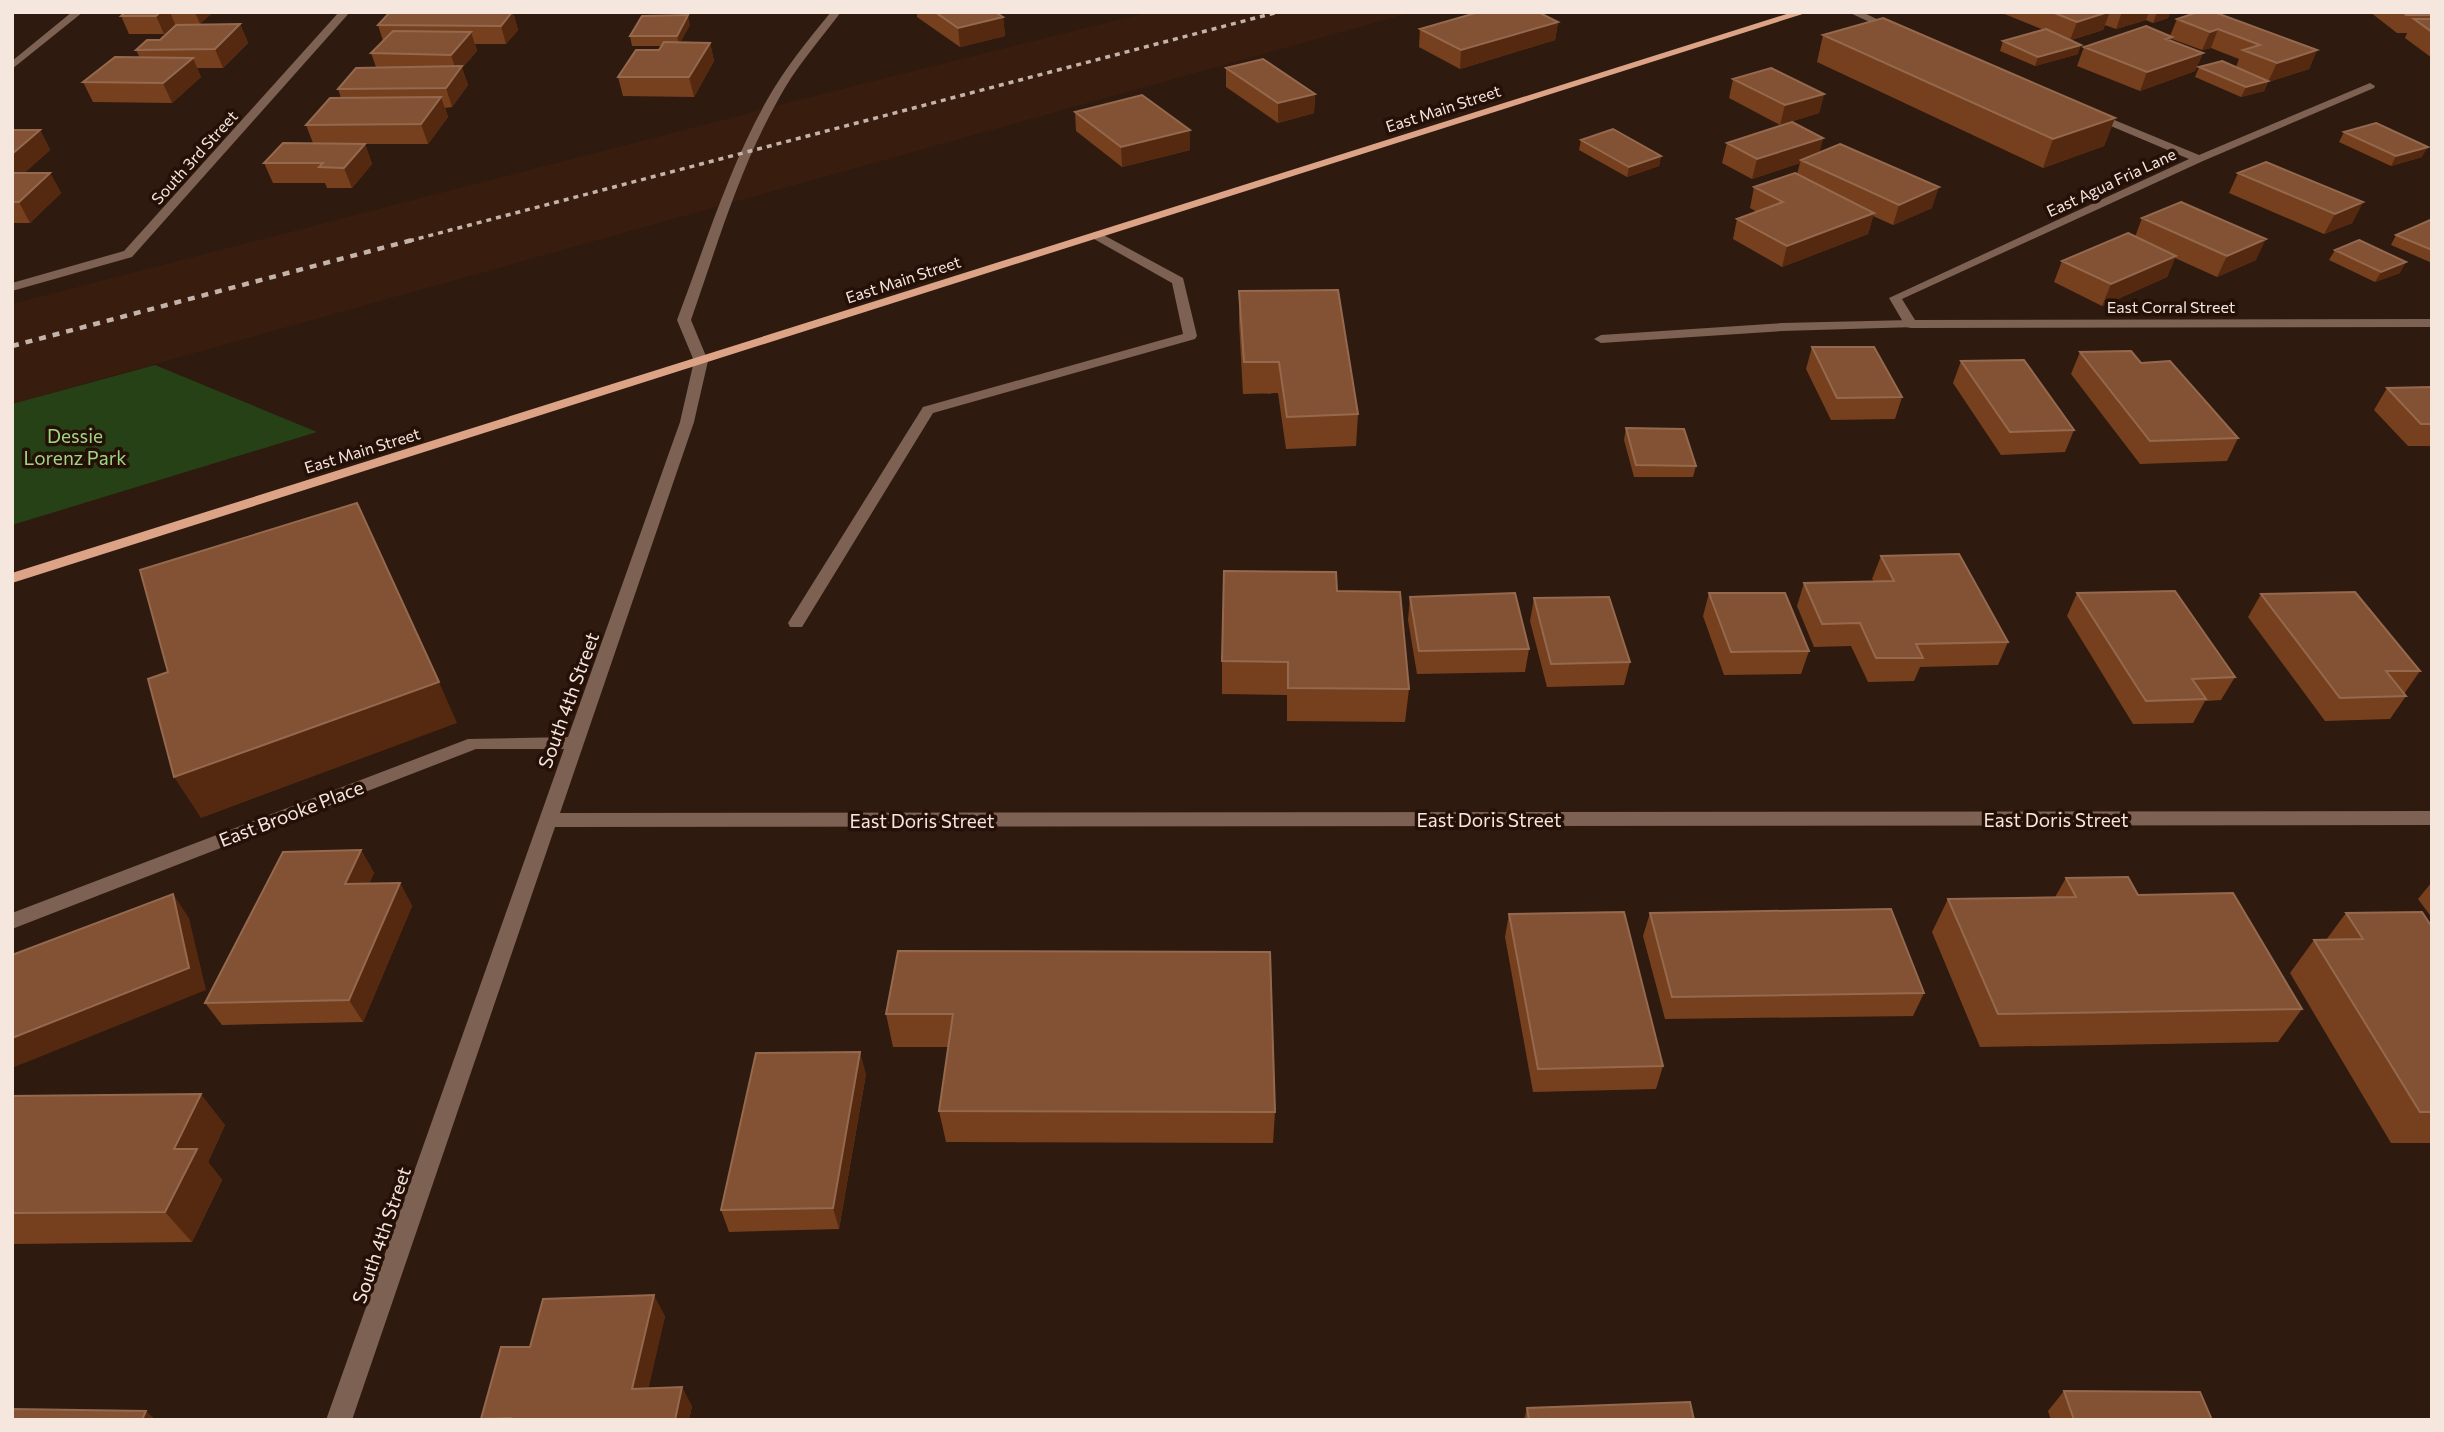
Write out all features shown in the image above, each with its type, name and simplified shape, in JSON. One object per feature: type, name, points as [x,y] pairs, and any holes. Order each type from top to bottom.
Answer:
[{"type":"main road","name":"East Main Street","points":[[12,578],[1804,12]]},
{"type":"street","points":[[12,66],[78,12]]},
{"type":"street","name":"South 3rd Street","points":[[12,287],[128,254],[345,12]]},
{"type":"street","points":[[701,361],[684,320],[747,153],[772,99],[836,12]]},
{"type":"street","points":[[1853,12],[1904,34]]},
{"type":"street","name":"East Agua Fria Lane","points":[[1911,324],[1895,298],[2199,159],[2370,86]]},
{"type":"street","points":[[2084,110],[2199,159]]},
{"type":"street","points":[[796,623],[928,410],[1190,336],[1178,281],[1098,236]]},
{"type":"street","name":"East Corral Street","points":[[1601,339],[1782,327],[1911,324],[2432,323]]},
{"type":"street","name":"South 4th Street","points":[[339,1420],[687,422],[701,361]]},
{"type":"street","name":"East Brooke Place","points":[[12,921],[474,743],[576,743]]},
{"type":"street","name":"East Doris Street","points":[[547,820],[2432,818]]},
{"type":"shaded area","points":[[1150,12],[1413,12],[12,404],[12,304]]},
{"type":"green space","name":"Dessie Lorenz Park","points":[[155,365],[317,432],[12,525],[12,404]]},
{"type":"building","points":[[125,12],[160,12],[156,16],[121,16]]},
{"type":"building","points":[[390,12],[512,12],[501,26],[378,25]]},
{"type":"building","points":[[935,12],[995,12],[1003,17],[958,28]]},
{"type":"building","points":[[1479,12],[1538,12],[1558,22],[1461,50],[1420,29]]},
{"type":"building","points":[[2052,12],[2108,12],[2077,22]]},
{"type":"building","points":[[2198,12],[2214,12],[2317,50],[2277,63],[2243,50],[2260,45],[2218,29],[2210,32],[2177,19]]},
{"type":"building","points":[[2403,12],[2432,12],[2432,15],[2406,15]]},
{"type":"building","points":[[688,15],[677,36],[630,36],[642,16]]},
{"type":"building","points":[[1883,18],[2115,118],[2053,139],[1823,35]]},
{"type":"building","points":[[2414,19],[2432,19],[2432,32]]},
{"type":"building","points":[[240,24],[215,49],[136,50],[147,40],[160,40],[176,25]]},
{"type":"building","points":[[2146,26],[2172,37],[2166,39],[2203,53],[2147,72],[2084,47]]},
{"type":"building","points":[[2046,29],[2081,45],[2038,57],[2003,41]]},
{"type":"building","points":[[393,31],[471,32],[451,55],[371,53]]},
{"type":"building","points":[[664,42],[710,43],[689,77],[618,77],[636,50],[659,50]]},
{"type":"building","points":[[115,57],[193,58],[163,83],[83,82]]},
{"type":"building","points":[[1263,59],[1315,94],[1278,103],[1226,68]]},
{"type":"building","points":[[2222,61],[2268,81],[2246,87],[2199,67]]},
{"type":"building","points":[[462,66],[446,88],[338,89],[356,68]]},
{"type":"building","points":[[1771,68],[1824,94],[1785,105],[1733,79]]},
{"type":"building","points":[[1142,95],[1190,130],[1121,147],[1075,112]]},
{"type":"building","points":[[441,97],[421,124],[306,125],[330,98]]},
{"type":"building","points":[[1792,122],[1823,138],[1757,159],[1727,143]]},
{"type":"building","points":[[2376,123],[2428,147],[2396,156],[2344,132]]},
{"type":"building","points":[[1613,129],[1661,156],[1629,167],[1581,140]]},
{"type":"building","points":[[12,130],[40,130],[12,154]]},
{"type":"building","points":[[283,143],[365,144],[344,168],[319,167],[323,163],[264,163]]},
{"type":"building","points":[[1840,144],[1939,187],[1899,205],[1801,160]]},
{"type":"building","points":[[2266,162],[2363,202],[2335,214],[2238,173]]},
{"type":"building","points":[[12,173],[50,173],[19,202],[12,202]]},
{"type":"building","points":[[1795,173],[1874,213],[1787,246],[1737,219],[1783,202],[1754,187]]},
{"type":"building","points":[[2181,202],[2266,239],[2227,256],[2142,218]]},
{"type":"building","points":[[2430,220],[2432,250],[2396,235]]},
{"type":"building","points":[[2128,233],[2176,256],[2111,284],[2062,261]]},
{"type":"building","points":[[2359,240],[2406,262],[2381,272],[2335,250]]},
{"type":"building","points":[[1338,290],[1358,414],[1287,417],[1279,362],[1244,362],[1239,291]]},
{"type":"building","points":[[1812,347],[1874,347],[1902,397],[1837,398]]},
{"type":"building","points":[[2131,351],[2141,363],[2170,361],[2238,438],[2150,441],[2080,352]]},
{"type":"building","points":[[2024,360],[2074,430],[2010,432],[1961,361]]},
{"type":"building","points":[[2432,387],[2432,424],[2421,424],[2387,388]]},
{"type":"building","points":[[1626,428],[1684,429],[1696,466],[1636,465]]},
{"type":"building","points":[[357,503],[439,682],[174,777],[148,679],[168,672],[140,570]]},
{"type":"building","points":[[1959,554],[2008,642],[1916,644],[1923,658],[1876,658],[1860,623],[1822,624],[1804,583],[1894,581],[1881,556]]},
{"type":"building","points":[[1224,571],[1336,572],[1337,591],[1400,592],[1409,689],[1288,688],[1288,662],[1222,661]]},
{"type":"building","points":[[2175,591],[2235,677],[2192,679],[2206,699],[2146,701],[2077,593]]},
{"type":"building","points":[[2355,592],[2420,671],[2386,671],[2406,696],[2340,698],[2261,594]]},
{"type":"building","points":[[1515,593],[1529,649],[1419,651],[1410,597]]},
{"type":"building","points":[[1709,593],[1785,593],[1809,651],[1731,652]]},
{"type":"building","points":[[1609,597],[1630,662],[1551,664],[1534,598]]},
{"type":"building","points":[[361,850],[345,884],[400,883],[349,1000],[205,1003],[283,852]]},
{"type":"building","points":[[2128,877],[2138,895],[2233,893],[2302,1009],[1998,1014],[1948,899],[2076,897],[2066,878]]},
{"type":"building","points":[[173,894],[189,968],[12,1038],[12,955]]},
{"type":"building","points":[[1891,909],[1924,993],[1672,997],[1650,913]]},
{"type":"building","points":[[1624,912],[1663,1066],[1538,1069],[1509,914]]},
{"type":"building","points":[[2422,912],[2432,927],[2432,1112],[2420,1112],[2314,940],[2363,939],[2346,913]]},
{"type":"building","points":[[898,951],[1270,952],[1275,1112],[939,1111],[953,1014],[886,1014]]},
{"type":"building","points":[[860,1052],[833,1208],[721,1210],[756,1053]]},
{"type":"building","points":[[201,1094],[174,1149],[197,1149],[165,1212],[12,1213],[12,1096]]},
{"type":"building","points":[[654,1295],[632,1389],[682,1387],[675,1420],[481,1419],[501,1347],[530,1347],[543,1299]]},
{"type":"building","points":[[2064,1391],[2200,1392],[2212,1420],[2074,1420]]},
{"type":"building","points":[[1690,1402],[1694,1420],[1529,1420],[1527,1408]]},
{"type":"building","points":[[12,1409],[146,1411],[142,1420],[12,1420]]},
{"type":"railway","points":[[409,241],[1278,12]]},
{"type":"railway","points":[[12,346],[416,239]]}]
